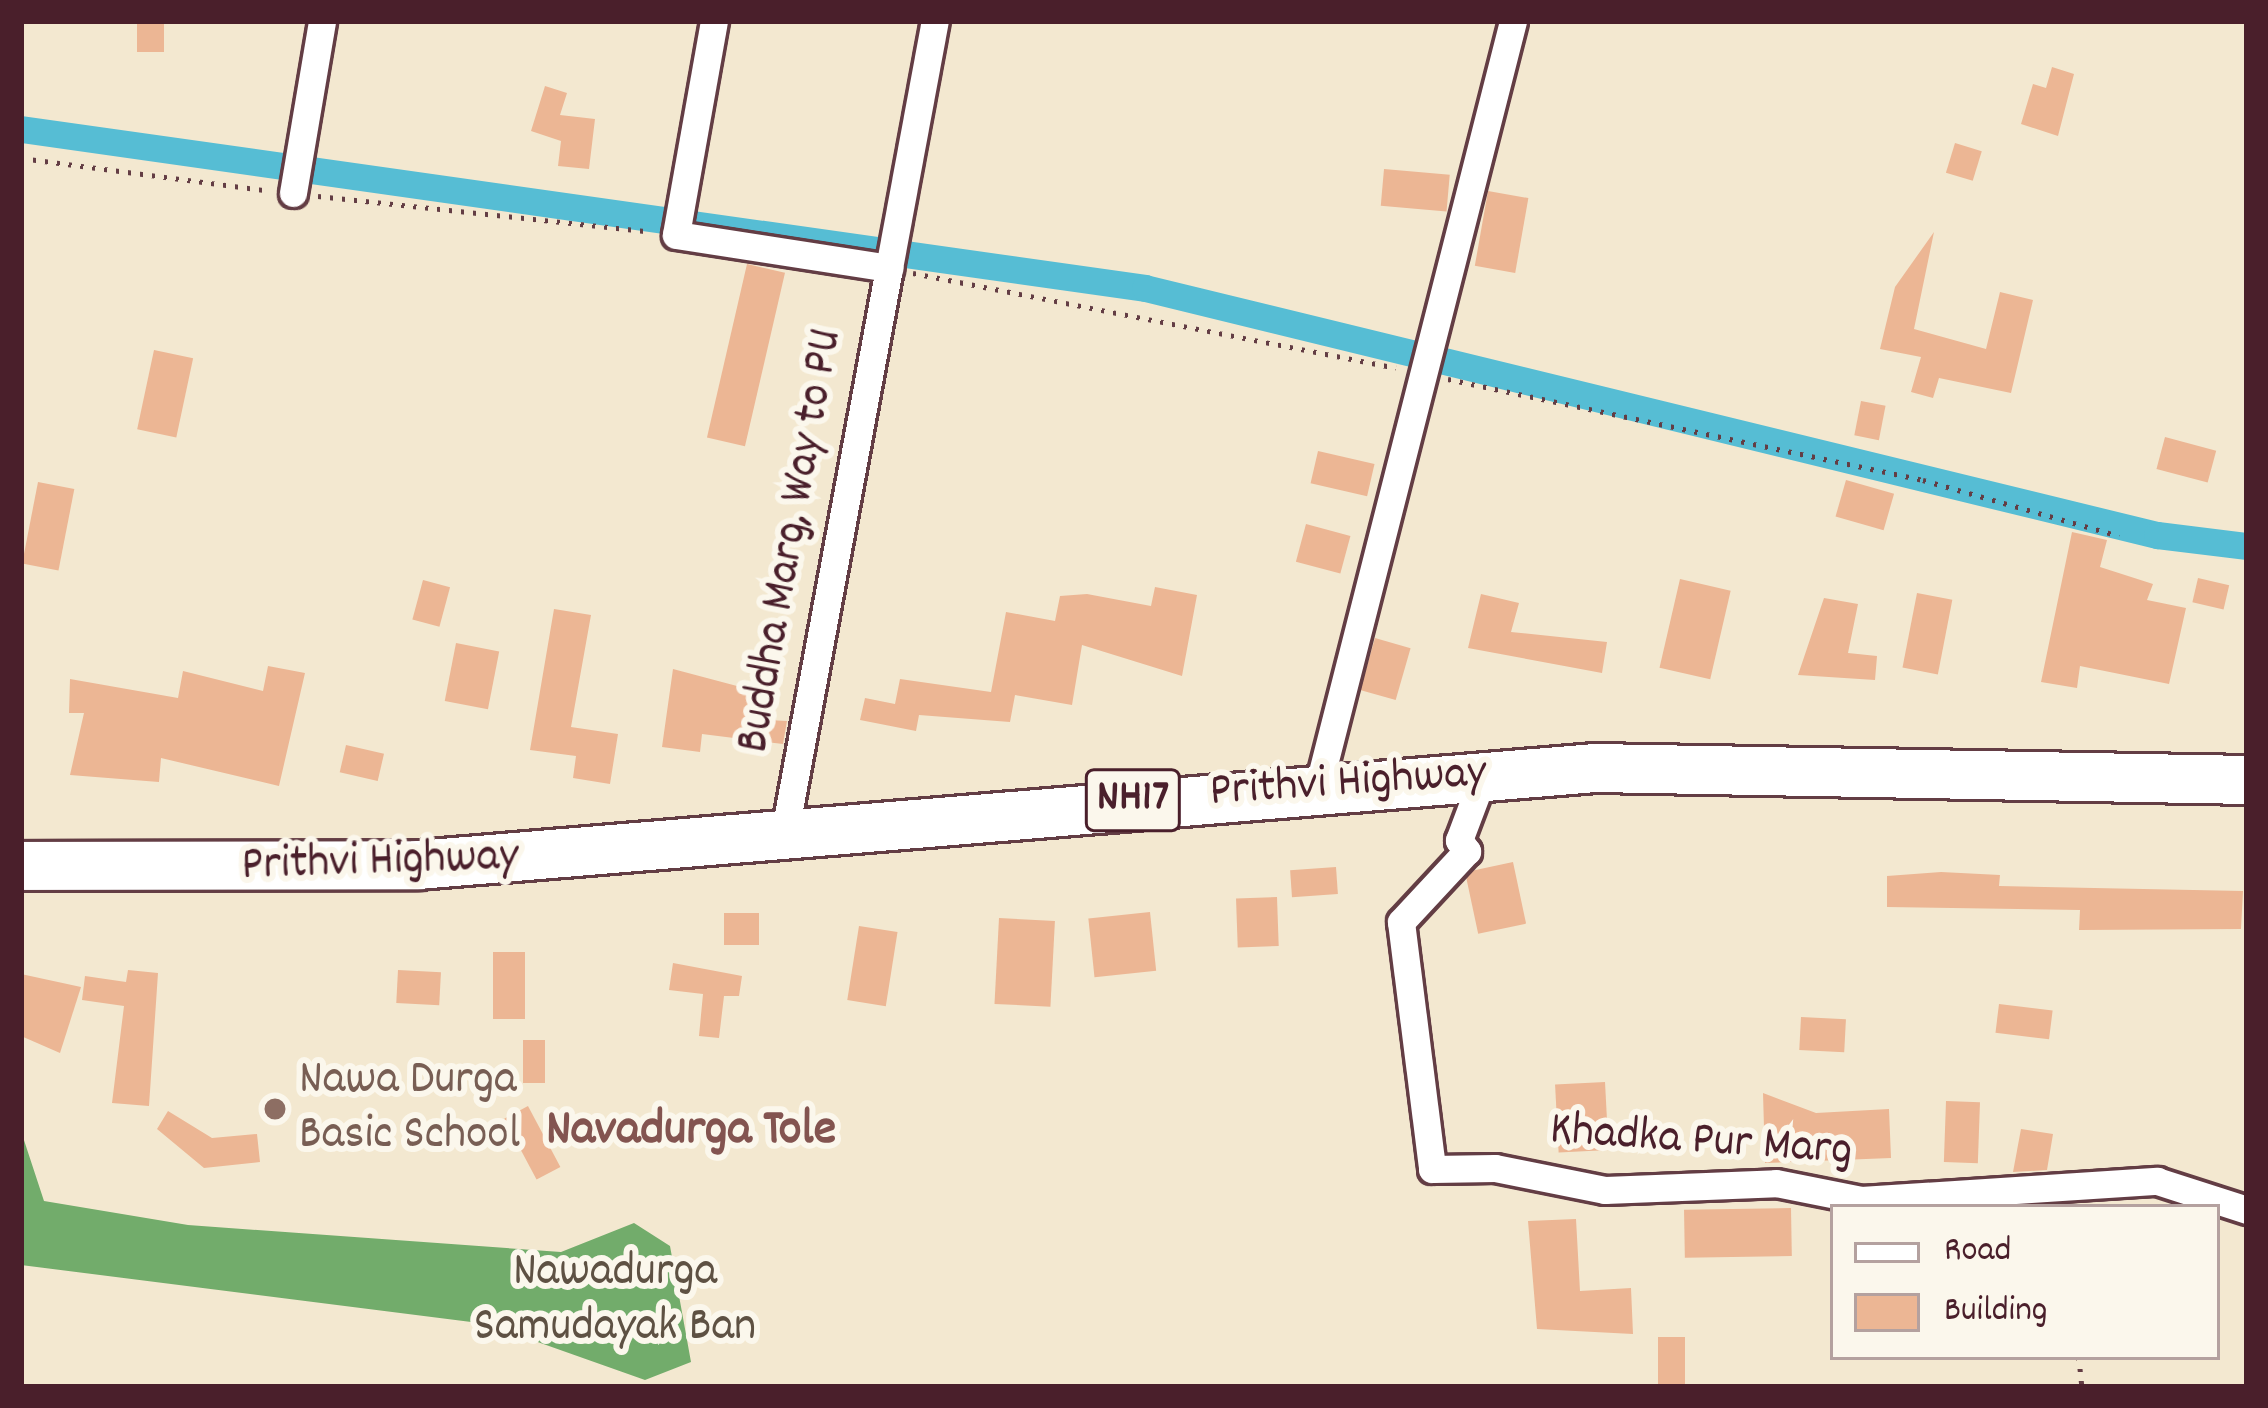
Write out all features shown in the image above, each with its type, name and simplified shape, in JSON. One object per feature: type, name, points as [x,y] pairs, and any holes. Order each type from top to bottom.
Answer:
[{"type":"highway","name":"Prithvi Highway","points":[[21,866],[418,865],[1319,784],[1484,774],[1802,768],[2247,780]]},
{"type":"street","points":[[292,193],[322,21]]},
{"type":"street","points":[[676,235],[714,21]]},
{"type":"street","name":"Buddha Marg, Way to PU","points":[[785,831],[934,21]]},
{"type":"street","points":[[1319,784],[1417,372],[1513,21]]},
{"type":"street","name":"Buddha Marg, Way to PU","points":[[676,235],[889,268]]},
{"type":"street","name":"Khadka Pur Marg","points":[[1484,774],[1459,841],[1467,851],[1401,922],[1432,1169],[1625,1191],[1775,1184],[1862,1201],[2157,1181],[2247,1210]]},
{"type":"path","points":[[21,158],[676,235]]},
{"type":"path","points":[[889,268],[1417,372],[1924,480],[2119,536]]},
{"type":"green space","name":"Nawadurga Samudayak Ban","points":[[21,1131],[44,1201],[188,1225],[561,1252],[634,1223],[670,1246],[691,1362],[645,1380],[487,1324],[21,1265]]},
{"type":"building","points":[[137,21],[164,21],[164,52],[137,52]]},
{"type":"building","points":[[2052,67],[2074,74],[2058,136],[2021,124],[2033,84],[2046,88]]},
{"type":"building","points":[[545,86],[567,93],[560,115],[595,119],[589,169],[558,166],[561,141],[531,131]]},
{"type":"building","points":[[1955,143],[1982,151],[1973,181],[1946,173]]},
{"type":"building","points":[[1384,169],[1450,175],[1447,212],[1381,206]]},
{"type":"building","points":[[1488,191],[1528,198],[1515,273],[1475,266]]},
{"type":"building","points":[[1934,232],[1914,329],[1986,349],[2000,292],[2033,300],[2011,393],[1939,378],[1933,398],[1911,392],[1921,357],[1880,349],[1895,287]]},
{"type":"building","points":[[747,264],[785,273],[745,446],[707,437]]},
{"type":"building","points":[[154,350],[193,358],[176,438],[137,429]]},
{"type":"building","points":[[1861,401],[1886,406],[1879,440],[1854,435]]},
{"type":"building","points":[[2165,437],[2216,451],[2208,483],[2156,469]]},
{"type":"building","points":[[1318,451],[1375,464],[1367,496],[1311,483]]},
{"type":"building","points":[[1846,480],[1894,494],[1884,530],[1836,517]]},
{"type":"building","points":[[38,482],[74,489],[58,571],[22,563]]},
{"type":"building","points":[[1306,524],[1350,536],[1340,574],[1296,562]]},
{"type":"building","points":[[2072,532],[2107,540],[2100,567],[2153,584],[2147,600],[2186,608],[2169,684],[2080,666],[2077,688],[2041,682]]},
{"type":"building","points":[[2198,578],[2229,585],[2224,610],[2192,602]]},
{"type":"building","points":[[1680,579],[1731,591],[1710,679],[1660,668]]},
{"type":"building","points":[[423,580],[450,587],[439,627],[412,620]]},
{"type":"building","points":[[1155,587],[1197,595],[1182,676],[1082,645],[1072,705],[1015,695],[1010,722],[919,715],[916,731],[860,720],[865,698],[895,704],[900,679],[991,692],[1006,612],[1055,621],[1060,596],[1087,594],[1151,606]]},
{"type":"building","points":[[1917,593],[1952,600],[1938,674],[1902,668]]},
{"type":"building","points":[[1481,594],[1519,603],[1511,632],[1607,642],[1602,673],[1468,648]]},
{"type":"building","points":[[1824,598],[1858,604],[1848,653],[1877,656],[1875,680],[1798,675]]},
{"type":"building","points":[[554,609],[591,615],[571,727],[618,734],[610,784],[573,778],[576,756],[530,750]]},
{"type":"building","points":[[1375,638],[1411,648],[1396,700],[1360,690]]},
{"type":"building","points":[[456,643],[499,651],[488,709],[445,701]]},
{"type":"building","points":[[268,666],[305,673],[279,786],[161,758],[159,782],[70,775],[84,713],[69,713],[70,679],[178,698],[183,671],[263,691]]},
{"type":"building","points":[[673,669],[752,690],[748,719],[787,721],[783,744],[702,734],[700,752],[662,747]]},
{"type":"building","points":[[346,745],[384,754],[378,781],[340,772]]},
{"type":"building","points":[[1513,862],[1526,924],[1478,934],[1465,872]]},
{"type":"building","points":[[1336,867],[1338,894],[1292,897],[1290,870]]},
{"type":"building","points":[[2000,875],[1999,886],[2243,891],[2241,929],[2079,930],[2080,910],[1887,907],[1887,876]]},
{"type":"building","points":[[1277,897],[1279,946],[1238,947],[1236,898]]},
{"type":"building","points":[[1150,912],[1156,971],[1095,977],[1088,918]]},
{"type":"building","points":[[724,913],[759,913],[759,945],[724,945]]},
{"type":"building","points":[[999,918],[1055,921],[1050,1007],[994,1004]]},
{"type":"building","points":[[859,926],[898,932],[886,1006],[847,1000]]},
{"type":"building","points":[[493,952],[525,952],[525,1019],[493,1019]]},
{"type":"building","points":[[673,963],[742,976],[739,996],[724,996],[719,1038],[699,1036],[703,994],[669,990]]},
{"type":"building","points":[[128,970],[158,973],[149,1106],[112,1103],[124,1006],[82,1000],[85,976],[126,982]]},
{"type":"building","points":[[398,970],[441,972],[439,1005],[396,1003]]},
{"type":"building","points":[[21,974],[81,987],[60,1053],[21,1036]]},
{"type":"building","points":[[1999,1004],[2053,1011],[2049,1039],[1995,1033]]},
{"type":"building","points":[[1801,1017],[1846,1019],[1844,1052],[1799,1050]]},
{"type":"building","points":[[523,1040],[545,1040],[545,1083],[523,1083]]},
{"type":"building","points":[[1605,1082],[1609,1150],[1559,1153],[1555,1085]]},
{"type":"building","points":[[1763,1093],[1816,1113],[1889,1109],[1891,1158],[1765,1163]]},
{"type":"building","points":[[1946,1101],[1980,1102],[1978,1163],[1944,1162]]},
{"type":"building","points":[[528,1106],[560,1167],[537,1180],[504,1119]]},
{"type":"building","points":[[168,1111],[212,1138],[257,1134],[260,1162],[204,1168],[157,1129]]},
{"type":"building","points":[[2021,1129],[2053,1134],[2047,1170],[2013,1172]]},
{"type":"building","points":[[1791,1208],[1792,1256],[1685,1258],[1684,1210]]},
{"type":"building","points":[[1576,1219],[1580,1291],[1631,1288],[1633,1334],[1537,1329],[1528,1221]]},
{"type":"building","points":[[1658,1337],[1685,1337],[1685,1387],[1658,1387]]},
{"type":"waterway","points":[[21,129],[1145,288],[2157,535],[2247,546]]},
{"type":"place","name":"Nawa Durga Basic School","points":[[275,1109]]},
{"type":"district","name":"Navadurga Tole","points":[[691,1132]]}]
